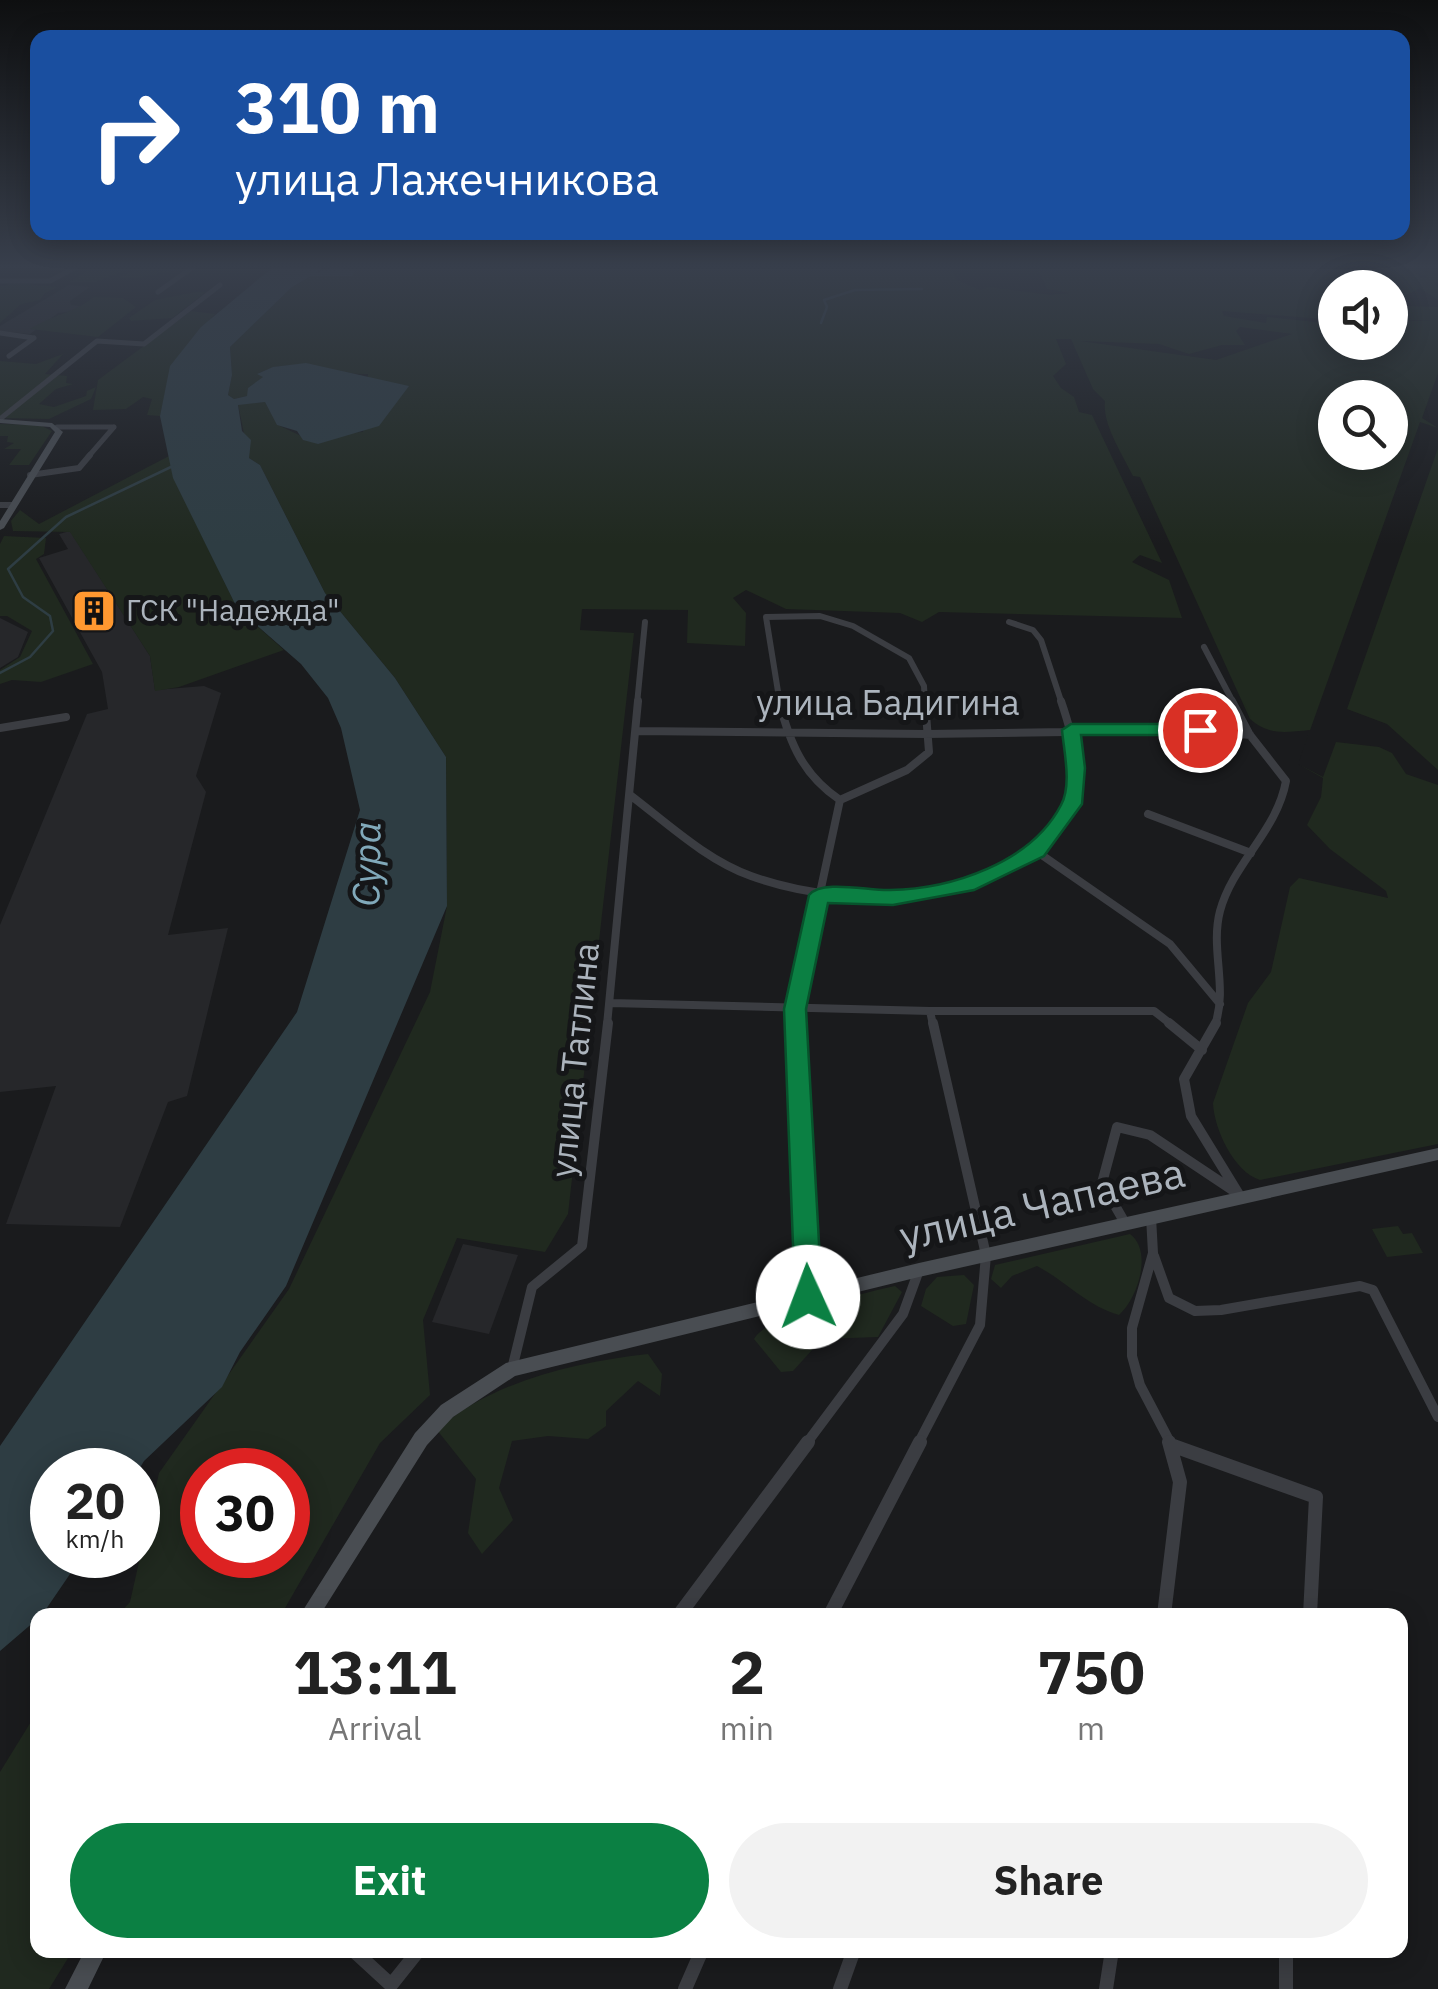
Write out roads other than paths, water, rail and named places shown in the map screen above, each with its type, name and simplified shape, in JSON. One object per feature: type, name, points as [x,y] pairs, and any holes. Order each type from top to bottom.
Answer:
[{"type":"main road","points":[[0,420],[58,430],[0,528]]},
{"type":"main road","name":"улица Чапаева","points":[[313,1608],[421,1439],[447,1411],[512,1369],[919,1270],[1438,1154]]},
{"type":"main road","points":[[76,1989],[92,1958]]},
{"type":"street","points":[[0,420],[71,360]]},
{"type":"street","points":[[30,476],[67,471],[86,460],[114,427],[58,430]]},
{"type":"street","points":[[0,505],[14,505]]},
{"type":"street","points":[[820,616],[853,626],[909,658],[924,686],[928,752],[907,770],[840,800],[809,775],[786,729],[772,672],[766,617],[820,616]]},
{"type":"street","name":"улица Татлина","points":[[512,1369],[532,1287],[582,1246],[610,1003],[645,622]]},
{"type":"street","points":[[630,795],[694,844],[748,875],[819,895],[893,898],[974,883],[1036,851],[1072,804],[1075,768],[1071,730],[1041,640],[1033,630],[1010,622]]},
{"type":"street","points":[[1204,647],[1250,735],[1286,781],[1280,803],[1217,919],[1218,1024],[1184,1079],[1191,1116],[1240,1196]]},
{"type":"street","points":[[0,728],[66,716]]},
{"type":"street","name":"улица Бадигина","points":[[636,731],[786,729],[926,734],[1200,730],[1250,735]]},
{"type":"street","points":[[808,1297],[795,1009],[840,800]]},
{"type":"street","points":[[1148,814],[1250,853]]},
{"type":"street","points":[[1036,851],[1170,944],[1220,1004]]},
{"type":"street","points":[[610,1003],[930,1011],[1154,1010],[1202,1050]]},
{"type":"street","points":[[834,1608],[980,1326],[986,1255],[930,1011]]},
{"type":"street","points":[[1124,1223],[1102,1182],[1117,1127],[1150,1135],[1215,1175],[1240,1196]]},
{"type":"street","points":[[1151,1217],[1153,1253],[1169,1298],[1195,1311],[1353,1286],[1368,1288],[1438,1417]]},
{"type":"street","points":[[1153,1253],[1132,1328],[1132,1356],[1140,1385],[1171,1445],[1180,1482],[1165,1608]]},
{"type":"street","points":[[684,1608],[903,1314],[919,1270]]},
{"type":"street","points":[[1171,1445],[1316,1496],[1310,1608]]},
{"type":"street","points":[[362,1958],[392,1985],[413,1958]]},
{"type":"street","points":[[684,1989],[698,1958]]},
{"type":"street","points":[[840,1989],[851,1958]]},
{"type":"street","points":[[1106,1989],[1111,1958]]},
{"type":"street","points":[[1286,1958],[1286,1989]]},
{"type":"water","name":"Сура","points":[[175,360],[231,360],[228,395],[234,399],[247,396],[248,388],[263,377],[257,374],[273,367],[306,363],[409,386],[379,426],[318,444],[277,425],[265,402],[238,405],[242,431],[251,440],[249,458],[260,465],[325,593],[395,678],[446,757],[447,906],[286,1286],[240,1352],[222,1387],[158,1448],[30,1448],[30,1578],[67,1578],[47,1608],[30,1608],[30,1625],[0,1651],[0,1446],[297,1012],[360,810],[341,728],[328,698],[301,664],[237,608],[173,478],[160,416],[170,366]]},
{"type":"waterway","points":[[0,673],[30,657],[53,631],[50,616],[23,597],[8,569],[66,517],[173,466]]},
{"type":"place","name":"ГСК \"Надежда\"","points":[[94,611]]}]
